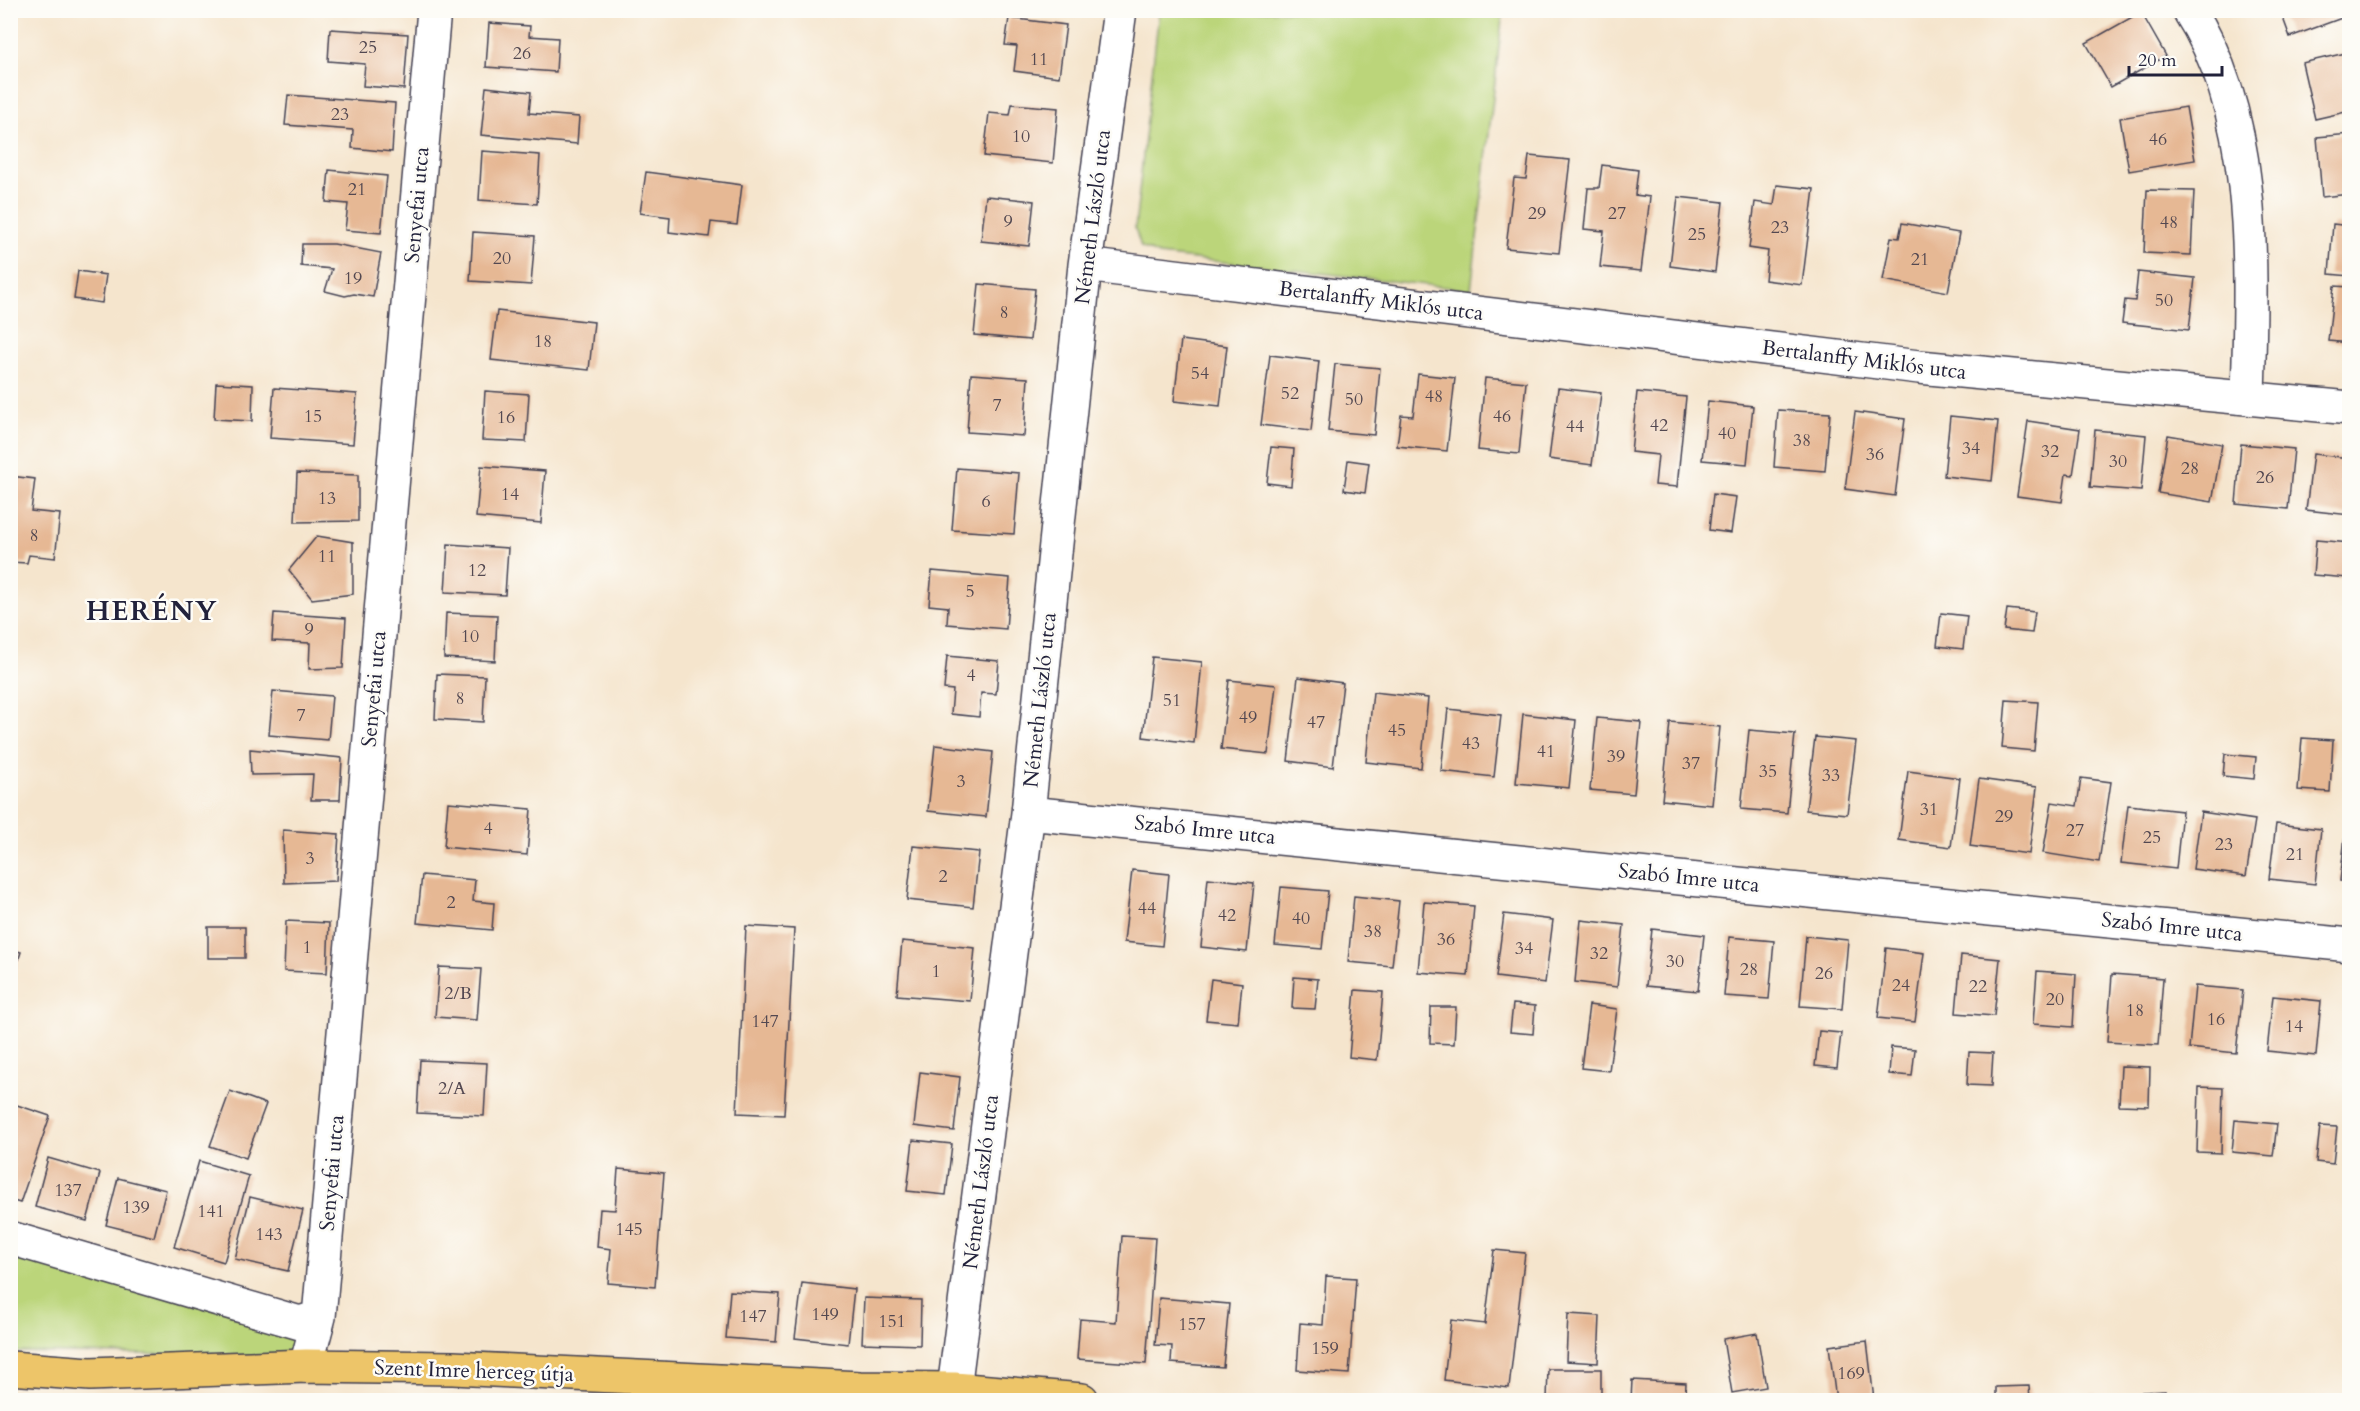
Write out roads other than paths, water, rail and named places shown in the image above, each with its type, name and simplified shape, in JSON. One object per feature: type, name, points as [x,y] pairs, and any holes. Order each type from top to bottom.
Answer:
[{"type":"main road","name":"Szent Imre herceg útja","points":[[10,1368],[90,1374],[306,1366],[453,1368],[860,1394],[954,1389],[1082,1401]]},
{"type":"street","name":"Senyefai utca","points":[[306,1366],[319,1317],[434,10]]},
{"type":"street","name":"Németh László utca","points":[[954,1389],[1028,813],[1085,265],[1120,10]]},
{"type":"street","points":[[2189,10],[2218,67],[2234,125],[2245,195],[2250,326],[2248,398]]},
{"type":"street","name":"Bertalanffy Miklós utca","points":[[1085,265],[1919,367],[2349,408]]},
{"type":"street","name":"Szabó Imre utca","points":[[1028,813],[2349,945]]},
{"type":"street","points":[[10,1238],[300,1323],[319,1317]]},
{"type":"district","name":"HERÉNY","points":[[152,611]]}]
